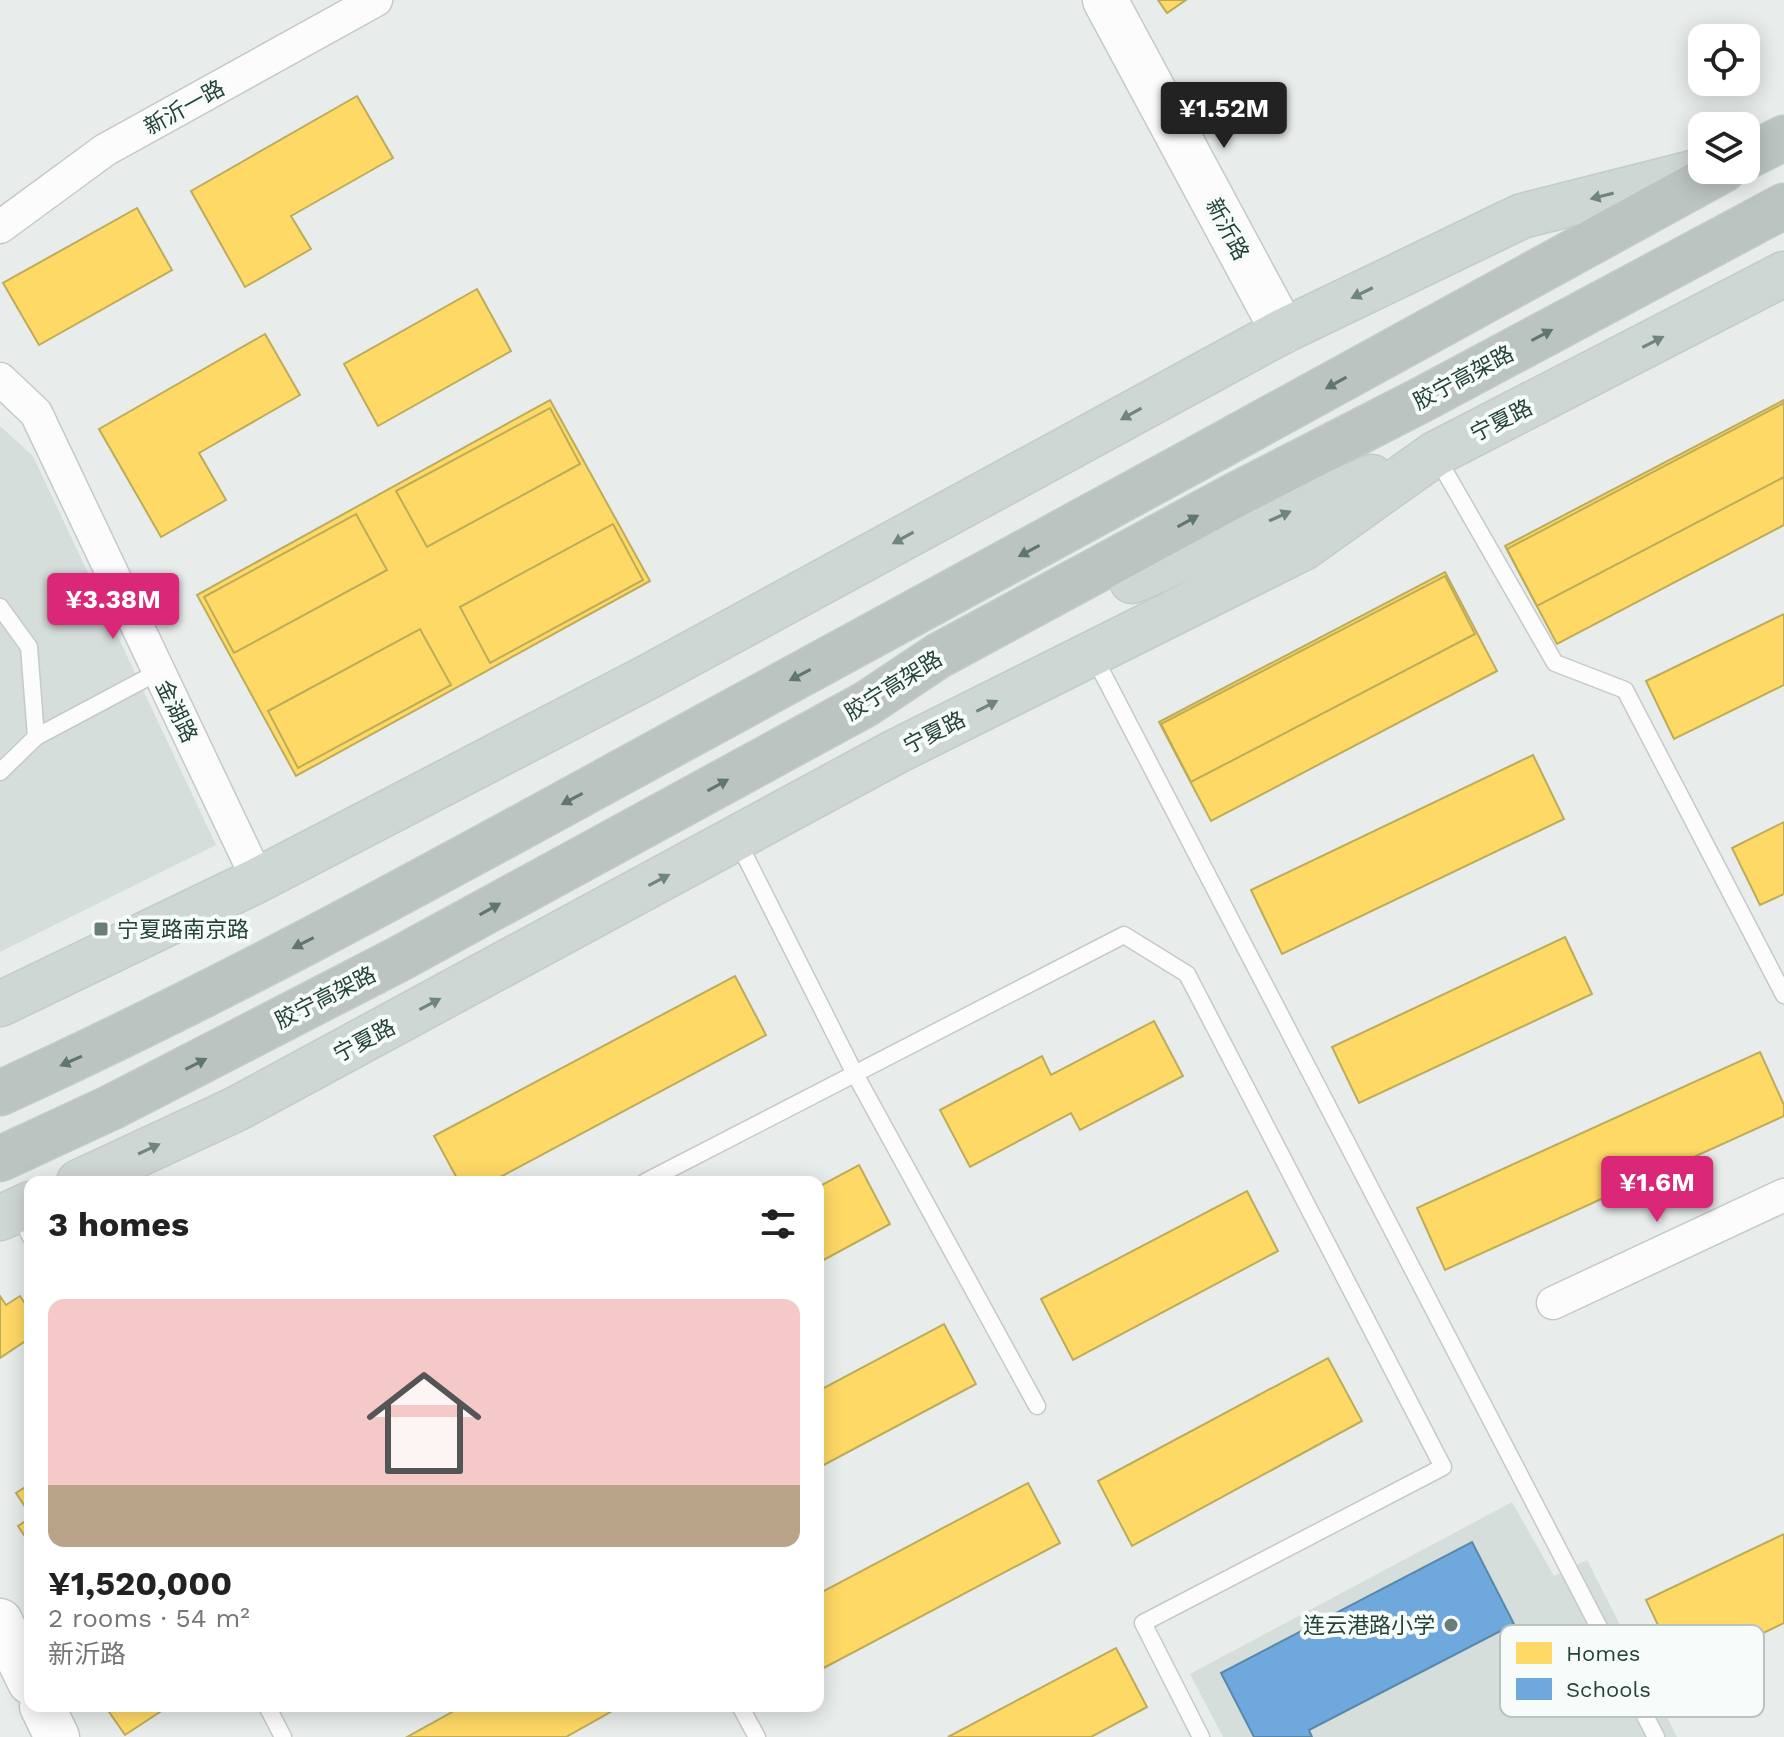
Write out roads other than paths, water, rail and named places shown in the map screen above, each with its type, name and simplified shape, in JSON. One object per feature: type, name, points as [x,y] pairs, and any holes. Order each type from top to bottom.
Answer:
[{"type":"highway","points":[[1760,150],[1784,138]]},
{"type":"highway","points":[[0,1093],[166,1015],[372,907],[1083,522],[1698,184]]},
{"type":"highway","name":"胶宁高架路","points":[[0,1159],[112,1107],[397,960],[866,704],[938,656],[1784,206]]},
{"type":"highway","points":[[866,704],[966,670],[1132,581]]},
{"type":"main road","points":[[0,1004],[258,880],[646,678],[1283,331],[1522,216],[1688,174]]},
{"type":"main road","name":"宁夏路","points":[[92,1176],[236,1109],[895,752],[1303,548],[1435,454],[1784,274]]},
{"type":"main road","points":[[1132,581],[1363,480],[1435,454]]},
{"type":"street","name":"新沂一路","points":[[0,227],[105,150],[376,0]]},
{"type":"street","name":"新沂路","points":[[1105,0],[1283,331]]},
{"type":"street","name":"金湖路","points":[[0,379],[36,413],[258,880]]},
{"type":"street","points":[[1553,1303],[1784,1195]]},
{"type":"street","points":[[0,1621],[24,1670]]},
{"type":"street","points":[[45,1712],[57,1737]]},
{"type":"lane","points":[[1435,454],[1555,663],[1625,690],[1784,995]]},
{"type":"lane","points":[[0,607],[29,647],[36,737]]},
{"type":"lane","points":[[1092,654],[1598,1625]]},
{"type":"lane","points":[[0,772],[36,737],[158,672]]},
{"type":"lane","points":[[736,838],[855,1074],[1037,1406]]},
{"type":"lane","points":[[657,1176],[1124,935],[1187,974],[1443,1467],[1143,1623],[1201,1737]]},
{"type":"lane","points":[[270,1712],[283,1737]]},
{"type":"lane","points":[[743,1712],[757,1737]]},
{"type":"lane","points":[[1646,1717],[1656,1737]]},
{"type":"place","name":"宁夏路南京路","points":[[101,929]]},
{"type":"place","name":"连云港路小学","points":[[1451,1625]]}]
